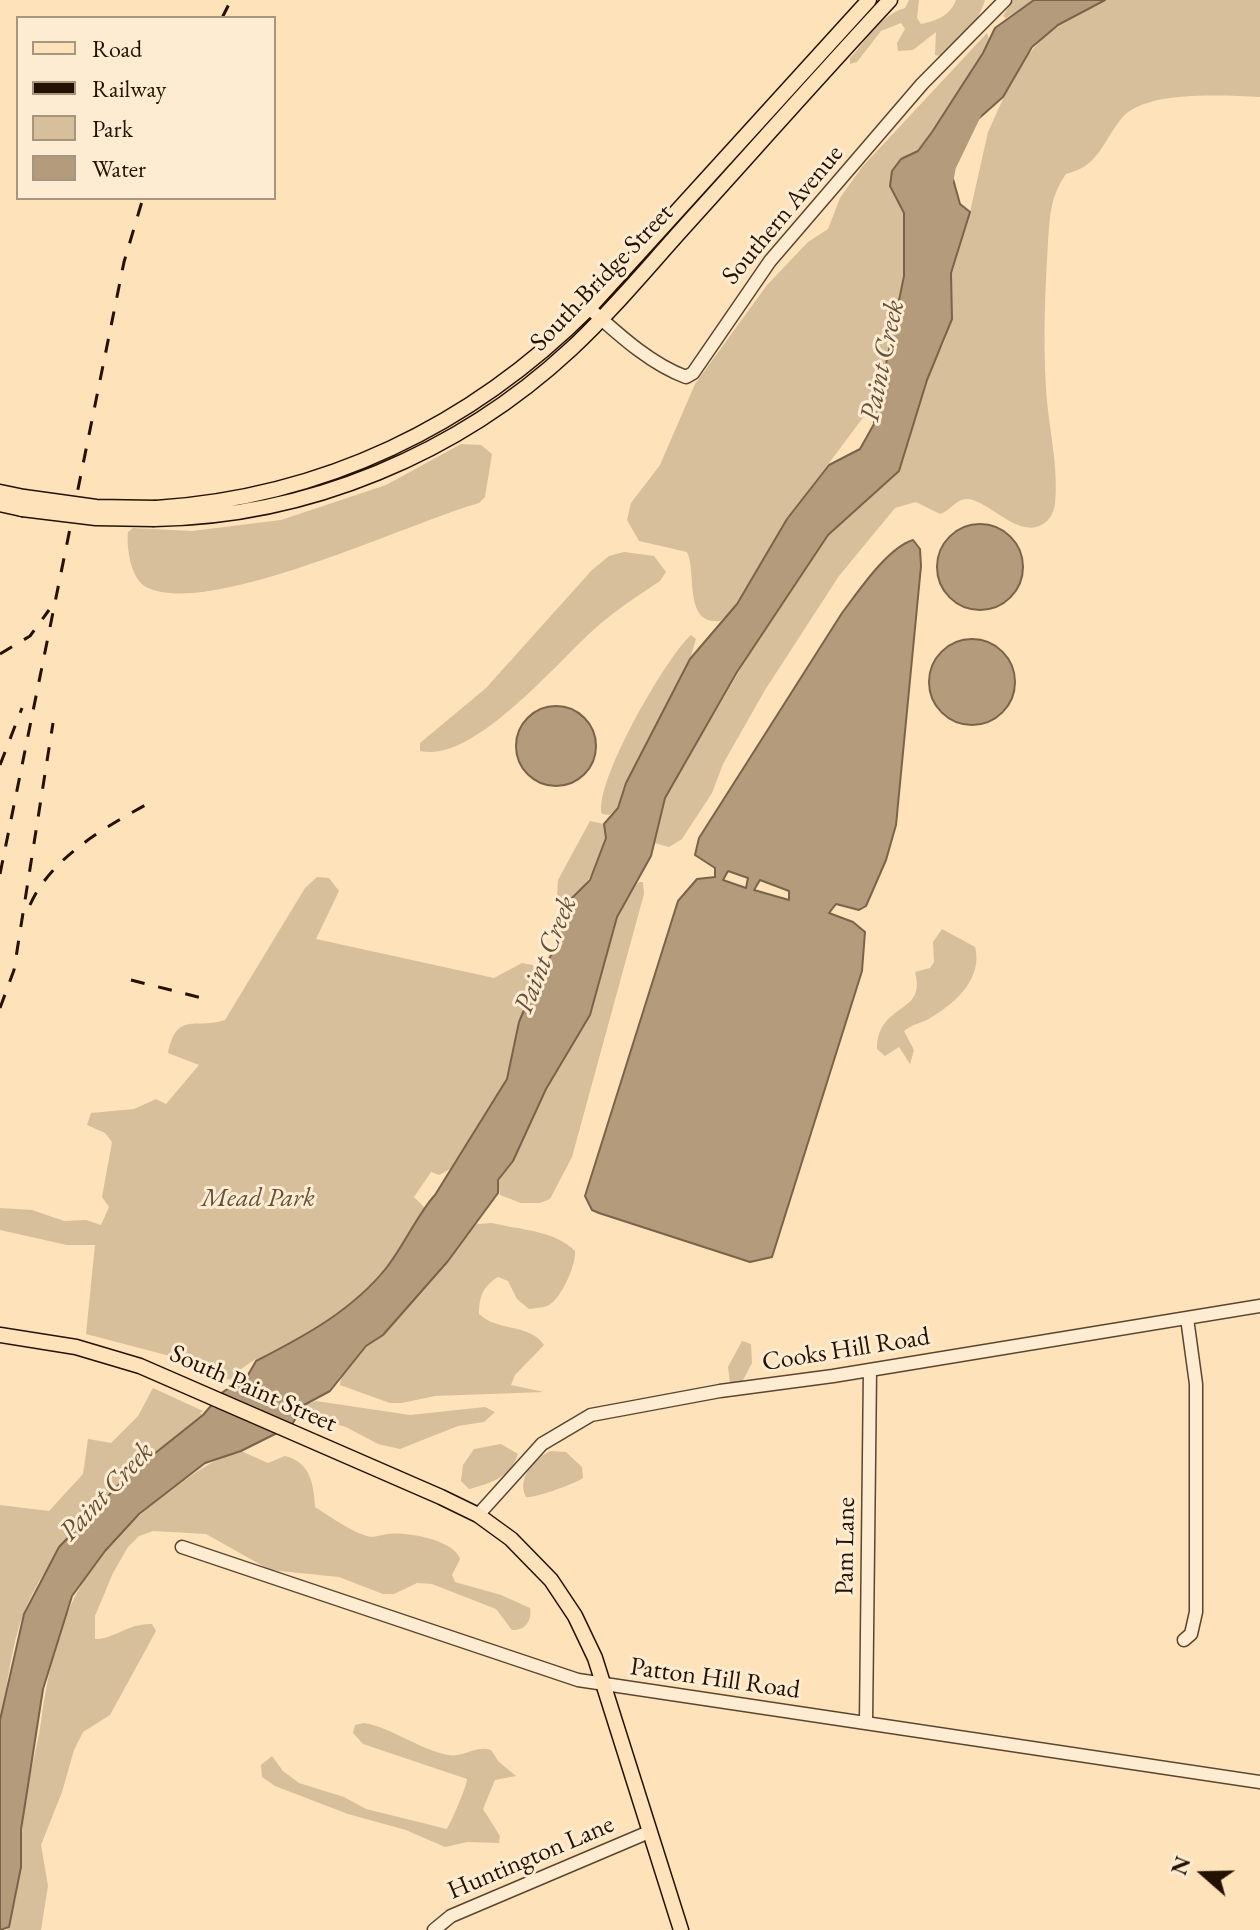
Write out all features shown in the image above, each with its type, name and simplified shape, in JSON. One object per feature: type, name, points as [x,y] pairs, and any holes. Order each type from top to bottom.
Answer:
[{"type":"main road","name":"South Bridge Street","points":[[155,514],[327,476],[398,447],[456,417],[501,386],[589,308],[869,0]]},
{"type":"main road","name":"South Bridge Street","points":[[0,504],[96,507],[155,514],[271,506],[334,490],[395,466],[459,433],[536,379],[602,319],[890,0]]},
{"type":"main road","name":"South Bridge Street","points":[[0,492],[23,503]]},
{"type":"main road","name":"South Paint Street","points":[[0,1335],[90,1350],[186,1386],[478,1515],[525,1552],[565,1599],[595,1658],[681,1930]]},
{"type":"street","name":"Southern Avenue","points":[[589,308],[675,373],[686,377],[693,373],[770,261],[922,84],[1005,0]]},
{"type":"street","name":"Cooks Hill Road","points":[[478,1515],[542,1444],[591,1415],[720,1391],[870,1370],[1260,1306]]},
{"type":"street","points":[[1184,1640],[1191,1634],[1195,1623],[1197,1596],[1196,1384],[1187,1318]]},
{"type":"street","name":"Pam Lane","points":[[866,1722],[870,1370]]},
{"type":"street","name":"Patton Hill Road","points":[[182,1547],[521,1663],[626,1690],[866,1722],[1260,1782]]},
{"type":"street","name":"Huntington Lane","points":[[434,1930],[451,1916],[649,1832]]},
{"type":"green space","points":[[909,0],[919,0],[917,18],[921,24],[942,17],[956,0],[985,0],[966,36],[943,55],[935,55],[936,32],[913,50],[898,51],[897,43],[905,29],[901,23],[881,31],[857,62],[850,64],[850,58],[874,29],[888,16],[905,8]]},
{"type":"green space","points":[[1013,0],[1034,0],[1006,18],[1003,16]]},
{"type":"green space","points":[[1105,0],[1260,0],[1260,97],[1186,96],[1132,109],[1121,119],[1093,159],[1066,174],[1061,182],[1050,215],[1045,297],[1046,388],[1056,475],[1055,504],[1051,516],[1043,524],[1023,527],[974,500],[966,499],[940,514],[916,502],[895,508],[839,576],[765,690],[723,764],[712,793],[682,839],[669,847],[654,843],[665,798],[754,646],[828,535],[899,471],[927,380],[945,340],[952,306],[951,273],[970,212],[988,132],[1017,68],[1047,33]]},
{"type":"green space","points":[[987,33],[989,39],[984,53],[918,151],[901,159],[890,186],[904,213],[904,276],[885,369],[874,403],[787,519],[732,610],[720,621],[708,620],[696,606],[687,552],[639,541],[627,520],[631,503],[660,465],[695,384],[767,285],[808,242],[828,229],[840,198],[862,167]]},
{"type":"green space","points":[[461,444],[481,445],[492,454],[485,497],[479,503],[309,564],[260,580],[214,590],[175,593],[146,587],[133,570],[128,532],[133,528],[192,531],[281,520],[386,485]]},
{"type":"green space","points":[[624,552],[654,556],[666,572],[660,581],[600,624],[540,683],[491,725],[466,741],[442,751],[420,751],[420,743],[486,688],[592,570],[609,556]]},
{"type":"green space","points":[[691,635],[696,639],[690,659],[626,783],[618,808],[609,815],[602,814],[602,799],[620,750],[649,693]]},
{"type":"green space","points":[[590,821],[604,824],[606,833],[601,856],[580,891],[563,902],[557,897],[558,880]]},
{"type":"green space","name":"Mead Park","points":[[317,877],[329,878],[339,891],[316,939],[494,978],[522,963],[533,965],[537,979],[519,1022],[508,1078],[452,1168],[439,1175],[431,1172],[414,1197],[424,1207],[423,1214],[373,1282],[329,1321],[280,1351],[254,1360],[241,1369],[235,1380],[209,1377],[204,1365],[86,1334],[95,1245],[67,1245],[0,1230],[0,1208],[32,1210],[64,1221],[86,1220],[101,1225],[109,1207],[102,1197],[112,1142],[105,1133],[87,1125],[91,1113],[134,1109],[156,1099],[166,1104],[199,1065],[168,1053],[177,1031],[189,1024],[225,1020],[305,888]]},
{"type":"green space","points":[[643,882],[644,894],[572,1157],[550,1199],[540,1203],[521,1203],[500,1195],[498,1180],[564,1054],[590,1015],[617,917],[631,890]]},
{"type":"green space","points":[[942,929],[975,947],[972,978],[950,1004],[904,1031],[914,1050],[910,1064],[899,1047],[885,1056],[877,1049],[879,1034],[885,1023],[914,996],[917,986],[915,972],[930,968],[934,962],[933,942]]},
{"type":"green space","points":[[492,1223],[547,1235],[575,1251],[567,1280],[549,1305],[529,1309],[517,1299],[508,1281],[498,1277],[485,1288],[480,1302],[479,1314],[487,1320],[530,1333],[544,1345],[515,1375],[511,1385],[544,1392],[435,1396],[390,1403],[340,1385],[350,1363],[383,1335],[468,1232],[477,1224]]},
{"type":"green space","points":[[742,1341],[751,1344],[752,1363],[741,1384],[730,1384],[728,1367]]},
{"type":"green space","points":[[153,1388],[203,1411],[200,1413],[203,1415],[125,1480],[57,1553],[24,1612],[0,1720],[0,1505],[49,1511],[83,1474],[88,1439],[111,1443],[138,1416]]},
{"type":"green space","points":[[316,1401],[410,1415],[485,1407],[495,1412],[484,1422],[458,1426],[400,1449],[378,1444],[346,1427],[300,1415],[304,1405]]},
{"type":"green space","points":[[501,1444],[518,1454],[510,1469],[492,1482],[469,1489],[461,1481],[463,1465],[474,1449]]},
{"type":"green space","points":[[241,1451],[268,1463],[285,1456],[300,1463],[312,1482],[315,1507],[358,1533],[370,1537],[396,1533],[417,1536],[449,1547],[460,1559],[452,1575],[455,1582],[501,1595],[530,1608],[529,1620],[521,1629],[512,1630],[496,1609],[432,1584],[417,1583],[394,1594],[383,1594],[339,1577],[270,1570],[206,1534],[153,1531],[139,1536],[128,1547],[113,1573],[95,1616],[95,1639],[143,1624],[152,1624],[156,1631],[110,1715],[83,1732],[74,1750],[62,1792],[41,1845],[48,1886],[41,1930],[7,1930],[18,1885],[26,1795],[47,1684],[55,1649],[79,1589],[96,1563],[142,1513],[205,1467]]},
{"type":"green space","points":[[551,1451],[566,1452],[582,1467],[583,1478],[537,1496],[526,1497],[525,1476],[539,1458]]},
{"type":"green space","points":[[364,1723],[448,1755],[491,1750],[499,1762],[516,1776],[495,1780],[483,1809],[500,1836],[499,1843],[467,1842],[445,1847],[406,1830],[348,1814],[275,1786],[262,1777],[261,1765],[272,1756],[283,1771],[299,1783],[344,1797],[366,1809],[447,1829],[467,1779],[363,1744],[353,1733],[355,1725]]},
{"type":"water","points":[[1034,0],[1105,0],[1058,25],[1032,47],[1003,97],[959,136],[948,161],[960,204],[970,212],[951,273],[952,319],[927,380],[899,471],[828,535],[737,672],[665,798],[651,856],[617,917],[590,1015],[546,1089],[513,1161],[498,1180],[498,1193],[448,1261],[383,1335],[366,1346],[330,1391],[304,1405],[291,1426],[241,1451],[205,1463],[139,1514],[105,1551],[72,1596],[43,1689],[21,1830],[21,1867],[9,1927],[0,1930],[0,1720],[24,1614],[59,1547],[129,1474],[203,1415],[223,1392],[248,1375],[256,1361],[310,1332],[344,1309],[374,1282],[435,1195],[507,1079],[519,1022],[537,979],[557,945],[557,924],[567,903],[590,880],[606,838],[604,824],[618,808],[626,783],[690,659],[737,604],[787,519],[829,465],[860,449],[874,424],[874,403],[885,369],[904,276],[904,213],[890,186],[892,171],[901,159],[918,151],[932,132],[983,53],[995,28]]},
{"type":"water","points":[[980,524],[996,528],[1010,537],[1019,551],[1023,567],[1019,583],[1010,597],[996,606],[980,610],[964,606],[950,597],[941,583],[937,567],[941,551],[950,537],[964,528]]},
{"type":"water","points":[[913,540],[920,549],[921,566],[896,825],[886,860],[866,906],[859,910],[836,904],[829,913],[853,922],[865,932],[862,971],[772,1257],[750,1262],[592,1210],[585,1196],[678,901],[697,879],[715,877],[715,868],[695,855],[699,838],[842,613],[874,572],[903,545]],"holes":[[[728,871],[748,878],[746,888],[723,880]],[[760,880],[789,891],[789,900],[754,890]]]},
{"type":"water","points":[[972,639],[988,643],[1002,652],[1011,666],[1015,682],[1011,698],[1002,712],[988,721],[972,725],[956,721],[942,712],[933,698],[929,682],[933,666],[942,652],[956,643]]},
{"type":"water","points":[[556,706],[571,709],[584,718],[593,731],[596,746],[593,761],[584,774],[571,783],[556,786],[541,783],[528,774],[519,761],[516,746],[519,731],[528,718],[541,709]]},
{"type":"waterway","name":"Paint Creek","points":[[945,182],[948,166],[974,112]]},
{"type":"railway","points":[[223,16],[231,0]]},
{"type":"railway","points":[[0,874],[124,262],[142,200]]},
{"type":"railway","points":[[0,654],[30,636],[49,610]]},
{"type":"railway","points":[[0,765],[22,708]]},
{"type":"railway","points":[[0,1008],[14,970],[53,723]]},
{"type":"railway","points":[[30,905],[52,872],[82,844],[151,802]]},
{"type":"railway","points":[[131,980],[210,1000]]}]
